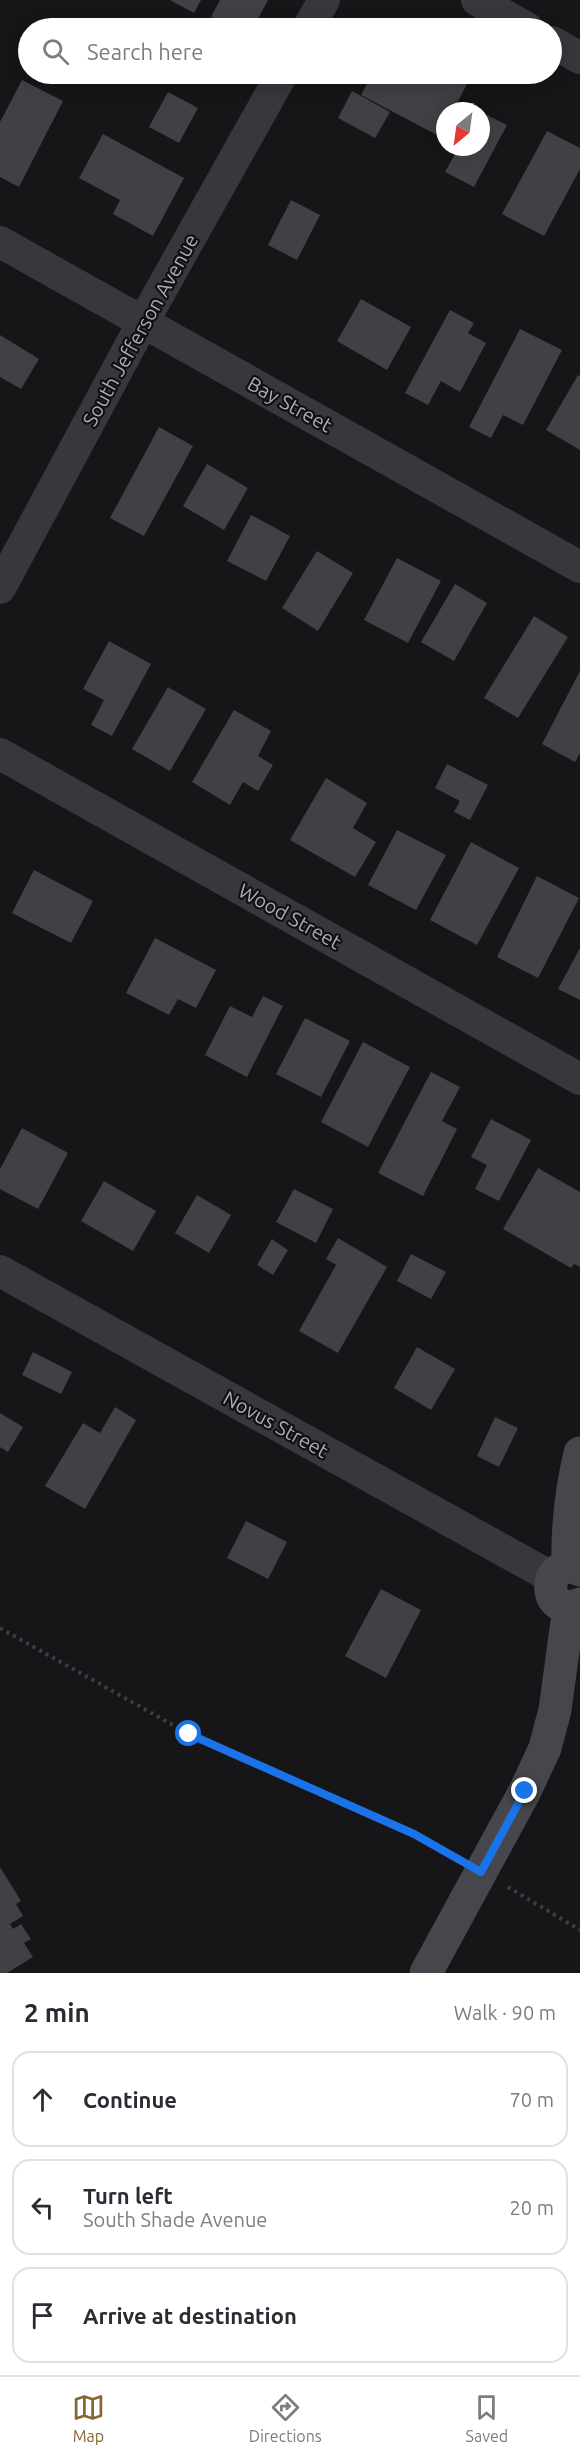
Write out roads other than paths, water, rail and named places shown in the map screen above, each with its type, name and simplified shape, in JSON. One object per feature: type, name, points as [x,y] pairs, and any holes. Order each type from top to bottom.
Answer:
[{"type":"street","points":[[314,18],[324,0]]},
{"type":"street","points":[[477,0],[509,18]]},
{"type":"street","points":[[562,48],[580,58]]},
{"type":"street","name":"South Jefferson Avenue","points":[[0,588],[143,322],[276,84]]},
{"type":"street","name":"Bay Street","points":[[0,242],[580,567]]},
{"type":"street","name":"Wood Street","points":[[0,754],[580,1079]]},
{"type":"street","name":"Novus Street","points":[[0,1271],[567,1572]]},
{"type":"street","points":[[426,1973],[525,1791],[545,1748],[555,1710],[574,1605],[557,1602],[552,1597],[550,1584],[567,1572],[567,1533],[574,1475],[580,1454]]}]
